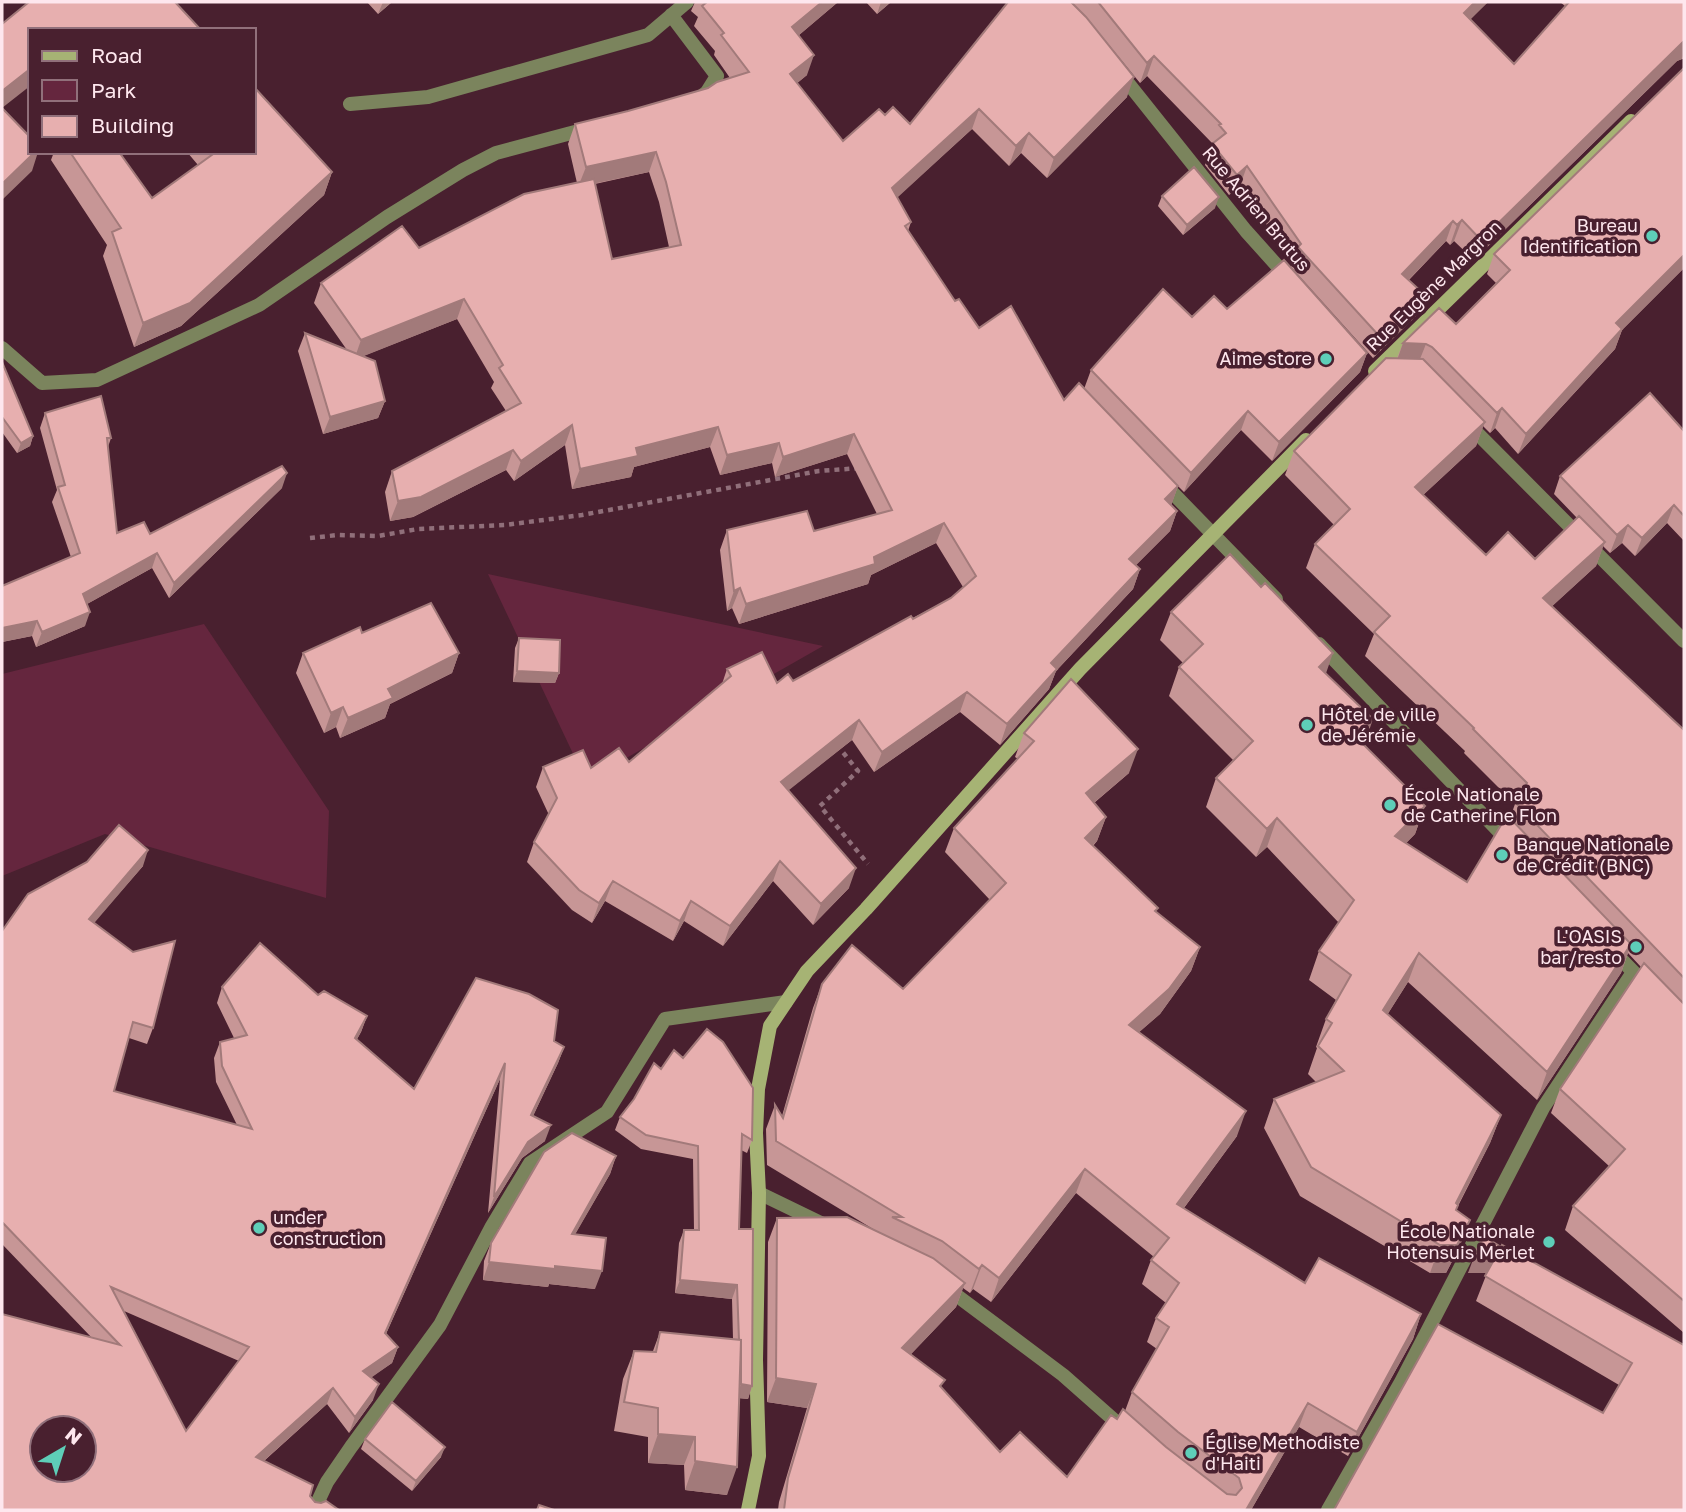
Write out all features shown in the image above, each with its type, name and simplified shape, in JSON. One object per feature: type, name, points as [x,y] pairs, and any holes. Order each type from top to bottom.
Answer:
[{"type":"street","points":[[350,104],[428,97],[648,35],[687,2]]},
{"type":"street","points":[[671,15],[717,76],[707,92],[698,99],[685,103]]},
{"type":"street","name":"Rue Adrien Brutus","points":[[1111,62],[1246,231],[1300,291]]},
{"type":"street","name":"Rue Eugène Margron","points":[[1395,373],[1367,372],[1640,111]]},
{"type":"street","points":[[2,348],[42,383],[97,380],[259,305],[387,217],[496,153],[604,124]]},
{"type":"street","points":[[1457,413],[1684,641]]},
{"type":"street","points":[[748,1510],[759,1456],[756,1360],[758,1089],[770,1026],[807,971],[1080,668],[1316,429]]},
{"type":"street","points":[[1156,475],[1289,613]]},
{"type":"street","points":[[1308,633],[1519,852]]},
{"type":"street","points":[[1605,942],[1659,998]]},
{"type":"street","points":[[1328,1510],[1401,1382],[1543,1108],[1633,972]]},
{"type":"street","points":[[314,1510],[327,1482],[440,1325],[492,1226],[530,1163],[607,1111],[664,1019],[786,1002]]},
{"type":"street","points":[[759,1194],[844,1234]]},
{"type":"street","points":[[929,1274],[1063,1376],[1133,1437]]},
{"type":"path","points":[[310,538],[338,535],[379,536],[418,529],[505,525],[582,515],[819,471],[870,467]]},
{"type":"path","points":[[834,741],[858,771],[820,806],[886,886]]},
{"type":"green space","points":[[488,574],[823,646],[586,781]]},
{"type":"green space","points":[[204,624],[329,811],[326,898],[105,834],[2,876],[2,674]]},
{"type":"building","points":[[29,2],[175,2],[199,28],[28,28],[28,71],[2,91],[2,24]]},
{"type":"building","points":[[707,2],[822,2],[792,27],[814,55],[790,74],[843,141],[879,109],[885,115],[893,107],[910,124],[1008,2],[1071,2],[1086,17],[1134,77],[1054,158],[1029,133],[1016,146],[979,109],[892,188],[911,222],[905,226],[955,301],[959,299],[979,328],[1011,306],[1064,400],[1079,383],[1178,486],[1165,499],[1177,511],[1129,559],[1140,569],[1051,663],[1057,669],[1007,724],[967,692],[882,752],[859,720],[781,782],[856,868],[821,904],[780,861],[730,926],[691,901],[680,921],[613,881],[599,903],[579,890],[534,842],[557,798],[543,767],[583,750],[591,768],[619,748],[629,762],[731,676],[727,669],[762,652],[777,683],[788,674],[793,681],[911,616],[913,619],[951,598],[976,576],[944,523],[874,557],[875,564],[746,604],[740,588],[734,591],[727,530],[807,511],[814,531],[892,510],[854,434],[783,457],[779,443],[727,455],[718,427],[636,448],[638,456],[580,469],[572,425],[521,461],[513,450],[421,497],[398,501],[392,471],[521,403],[499,368],[503,365],[464,299],[361,340],[321,283],[402,226],[419,248],[524,194],[594,179],[612,259],[681,245],[656,152],[586,167],[575,124],[708,88],[717,82],[749,72],[721,35],[724,33],[702,6]]},
{"type":"building","points":[[1098,2],[1475,2],[1464,13],[1514,64],[1569,2],[1684,2],[1684,41],[1481,240],[1462,220],[1457,225],[1453,221],[1402,274],[1425,295],[1381,338],[1298,247],[1301,244],[1247,166],[1237,175],[1212,144],[1226,133],[1219,125],[1221,124],[1154,56],[1147,63]]},
{"type":"building","points":[[1684,68],[1684,255],[1616,323],[1622,329],[1526,434],[1502,408],[1497,413],[1432,347],[1426,344],[1403,343],[1439,308],[1456,324],[1510,270],[1494,254]]},
{"type":"building","points":[[256,89],[332,172],[190,303],[143,323],[112,232],[121,228],[71,154],[120,154],[152,198],[213,154],[256,154]]},
{"type":"building","points":[[2,108],[28,135],[28,154],[33,154],[3,183]]},
{"type":"building","points":[[1194,167],[1219,197],[1187,225],[1162,196]]},
{"type":"building","points":[[1284,260],[1367,353],[1279,442],[1248,411],[1191,473],[1091,370],[1163,289],[1192,317],[1214,296],[1227,309]]},
{"type":"building","points":[[305,333],[375,361],[385,401],[330,417]]},
{"type":"building","points":[[1386,358],[1423,359],[1485,422],[1415,487],[1486,555],[1508,532],[1535,559],[1579,516],[1605,542],[1543,598],[1684,730],[1684,978],[1515,802],[1527,783],[1374,632],[1390,616],[1315,544],[1350,509],[1294,451]]},
{"type":"building","points":[[2,362],[33,436],[21,443],[2,417]]},
{"type":"building","points":[[1650,393],[1684,431],[1684,516],[1674,505],[1642,538],[1628,525],[1617,535],[1560,476]]},
{"type":"building","points":[[101,396],[111,438],[107,438],[117,533],[144,522],[150,534],[282,466],[287,473],[174,583],[157,553],[83,594],[90,612],[42,632],[37,621],[2,628],[2,586],[80,553],[58,487],[65,485],[45,413]]},
{"type":"building","points":[[1230,554],[1261,587],[1265,583],[1333,653],[1319,667],[1373,719],[1356,737],[1425,806],[1395,836],[1467,882],[1507,815],[1631,944],[1547,1072],[1419,953],[1383,1010],[1501,1115],[1456,1203],[1456,1210],[1470,1220],[1457,1245],[1440,1245],[1311,1167],[1274,1099],[1344,1071],[1318,1046],[1332,1023],[1326,1019],[1351,975],[1319,951],[1354,900],[1277,818],[1267,829],[1216,778],[1253,741],[1179,667],[1203,644],[1171,612]]},
{"type":"building","points":[[431,603],[459,653],[388,689],[393,698],[348,718],[343,707],[331,713],[303,653],[360,627],[362,633]]},
{"type":"building","points":[[519,638],[560,640],[559,673],[517,671]]},
{"type":"building","points":[[1071,679],[1138,749],[1086,793],[1106,817],[1085,838],[1158,908],[1155,911],[1200,947],[1169,989],[1129,1025],[1246,1111],[1177,1204],[1305,1283],[1319,1258],[1421,1314],[1357,1432],[1308,1403],[1246,1510],[784,1510],[788,1478],[816,1384],[776,1378],[777,1218],[847,1217],[933,1258],[965,1283],[902,1348],[945,1380],[940,1386],[1000,1452],[1020,1432],[1067,1477],[1111,1415],[1117,1419],[1123,1409],[1166,1447],[1227,1494],[1236,1495],[1242,1488],[1239,1478],[1178,1432],[1132,1392],[1169,1327],[1156,1318],[1179,1283],[1151,1260],[1169,1238],[1085,1169],[999,1278],[982,1265],[979,1269],[942,1241],[892,1217],[902,1217],[776,1141],[775,1105],[783,1118],[822,984],[852,945],[903,989],[1006,883],[954,828],[1034,741],[1024,733]]},
{"type":"building","points":[[119,825],[148,850],[89,919],[133,952],[175,941],[153,1028],[133,1022],[114,1091],[252,1129],[222,1066],[220,1042],[247,1035],[222,987],[260,943],[318,995],[324,991],[367,1016],[355,1038],[414,1089],[476,978],[529,994],[558,1010],[554,1041],[564,1047],[531,1115],[551,1125],[528,1142],[494,1197],[505,1063],[385,1333],[398,1347],[363,1371],[379,1384],[355,1417],[333,1388],[256,1457],[313,1485],[310,1496],[315,1502],[326,1501],[339,1510],[2,1510],[2,1314],[120,1345],[2,1222],[2,931],[28,894],[87,862]],"holes":[[[111,1287],[249,1347],[186,1431]]]},
{"type":"building","points":[[1644,963],[1684,1004],[1684,1301],[1573,1206],[1625,1149],[1560,1089]]},
{"type":"building","points":[[707,1029],[723,1042],[753,1088],[752,1140],[742,1134],[739,1229],[753,1229],[752,1386],[741,1384],[737,1285],[680,1280],[684,1230],[699,1230],[698,1146],[646,1135],[620,1117],[634,1099],[654,1063],[661,1069],[674,1050],[683,1058]]},
{"type":"building","points":[[572,1133],[616,1156],[572,1234],[606,1238],[602,1271],[489,1262],[491,1243],[544,1152]]},
{"type":"building","points":[[1484,1236],[1684,1345],[1684,1510],[1334,1510],[1438,1324],[1603,1413],[1632,1363],[1485,1276],[1500,1249],[1477,1249]]},
{"type":"building","points":[[660,1332],[741,1340],[737,1467],[695,1461],[695,1437],[658,1434],[658,1408],[624,1402],[634,1351],[656,1352]]},
{"type":"building","points":[[392,1402],[445,1447],[416,1481],[365,1439]]},
{"type":"building","points":[[539,1505],[554,1510],[537,1510]]},
{"type":"place","name":"Bureau Identification","points":[[1652,236]]},
{"type":"place","name":"Aime store","points":[[1326,359]]},
{"type":"place","name":"Hôtel de ville de Jérémie","points":[[1307,725]]},
{"type":"place","name":"École Nationale de Catherine Flon","points":[[1390,805]]},
{"type":"place","name":"Banque Nationale de Crédit (BNC)","points":[[1502,855]]},
{"type":"place","name":"L'OASIS bar/resto","points":[[1636,947]]},
{"type":"place","name":"under construction","points":[[259,1228]]},
{"type":"place","name":"École Nationale Hotensuis Merlet","points":[[1549,1242]]},
{"type":"place","name":"Église Methodiste d'Haiti","points":[[1191,1453]]}]
